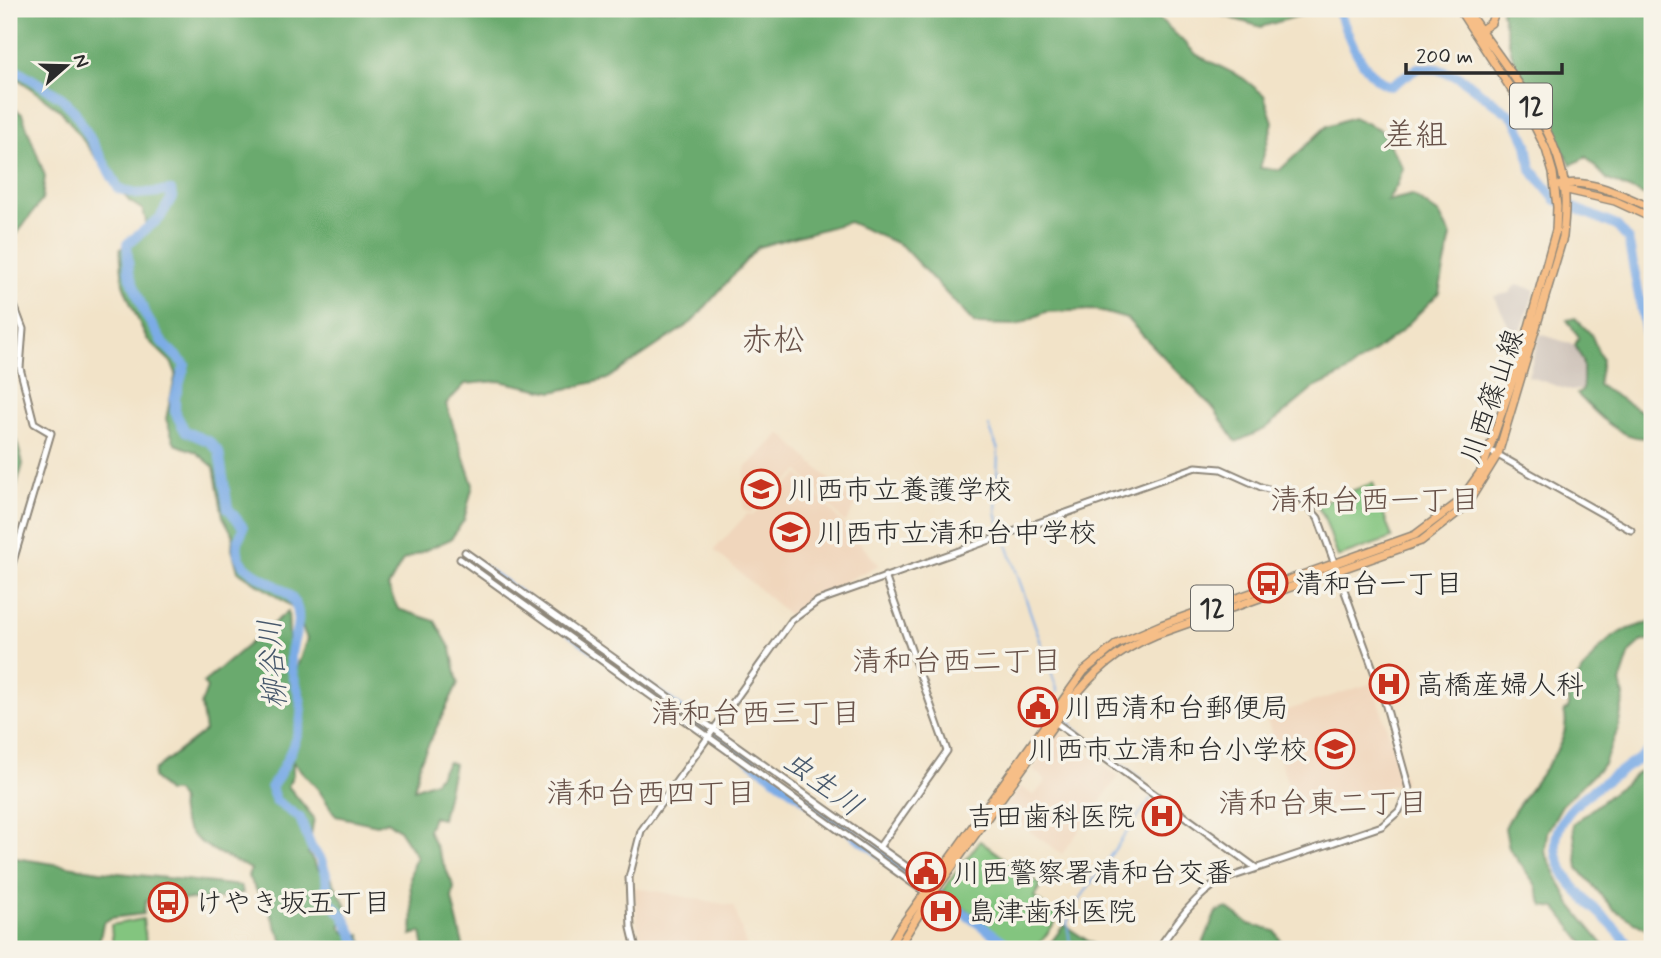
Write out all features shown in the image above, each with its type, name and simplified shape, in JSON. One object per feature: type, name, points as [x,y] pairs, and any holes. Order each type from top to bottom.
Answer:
[{"type":"main road","name":"川西篠山線","points":[[888,949],[1053,720],[1084,671],[1118,644],[1336,568],[1408,538],[1436,522],[1459,502],[1494,452],[1563,237],[1564,186],[1553,145],[1540,120],[1459,9]]},
{"type":"main road","name":"川西篠山線","points":[[1466,9],[1532,121],[1546,149],[1556,186],[1557,212],[1552,244],[1494,452]]},
{"type":"main road","points":[[1478,32],[1491,23],[1496,9]]},
{"type":"main road","points":[[1556,186],[1594,187],[1652,208]]},
{"type":"main road","points":[[1564,186],[1615,201],[1652,218]]},
{"type":"main road","name":"川西篠山線","points":[[897,949],[928,895]]},
{"type":"street","points":[[9,292],[23,329],[20,368],[28,405],[34,423],[51,433],[9,575]]},
{"type":"street","points":[[1494,452],[1631,530]]},
{"type":"street","points":[[636,949],[631,928],[629,878],[641,831],[792,620],[818,601],[1195,467],[1221,470],[1261,487],[1301,498],[1318,518],[1384,699],[1409,789],[1399,811],[1382,826],[1222,880],[1197,896],[1158,949]]},
{"type":"street","points":[[465,552],[934,886]]},
{"type":"street","points":[[460,559],[928,895]]},
{"type":"street","points":[[880,846],[947,751],[885,576]]},
{"type":"street","points":[[1053,720],[1256,868]]},
{"type":"shaded area","points":[[1516,284],[1535,290],[1517,343],[1494,296],[1509,293]]},
{"type":"shaded area","points":[[1540,334],[1575,345],[1583,361],[1583,389],[1571,391],[1528,376]]},
{"type":"shaded area","name":"川西市立養護学校","points":[[781,433],[856,505],[845,523],[799,471],[750,513],[743,509],[745,469]]},
{"type":"shaded area","name":"川西市立清和台中学校","points":[[799,474],[879,565],[811,599],[790,616],[714,550],[747,514],[753,515]]},
{"type":"shaded area","name":"川西市立清和台小学校","points":[[1372,683],[1405,781],[1299,818],[1266,717]]},
{"type":"shaded area","points":[[1055,733],[1060,733],[1119,776],[1062,854],[1000,811],[1021,787],[1034,796],[1046,780],[1033,770]]},
{"type":"shaded area","points":[[634,887],[734,906],[747,949],[643,949],[637,925]]},
{"type":"green space","points":[[9,9],[1162,9],[1157,16],[1197,55],[1243,78],[1264,95],[1273,122],[1260,168],[1280,170],[1327,126],[1353,117],[1381,130],[1403,168],[1387,201],[1412,195],[1439,214],[1451,236],[1439,293],[1400,332],[1344,374],[1314,388],[1265,429],[1236,442],[1214,409],[1127,319],[1095,310],[1045,312],[1017,325],[975,324],[901,245],[849,222],[758,247],[692,322],[607,379],[553,392],[499,381],[465,384],[446,404],[473,485],[464,520],[451,539],[403,560],[388,587],[398,609],[435,621],[451,649],[458,683],[420,762],[414,789],[435,781],[448,762],[454,764],[442,819],[433,817],[428,830],[454,887],[452,899],[464,949],[424,949],[421,932],[411,935],[413,916],[410,885],[417,857],[399,830],[387,821],[377,825],[336,816],[318,789],[293,762],[293,775],[288,786],[314,818],[308,853],[318,869],[331,878],[348,909],[340,927],[346,933],[360,935],[365,949],[286,949],[268,908],[248,877],[251,869],[203,844],[193,835],[185,826],[181,814],[181,800],[176,792],[167,792],[153,777],[154,770],[205,731],[201,704],[207,688],[203,683],[288,611],[291,684],[307,639],[294,608],[238,571],[232,549],[233,535],[223,517],[214,467],[196,452],[175,444],[166,419],[176,373],[171,362],[147,339],[123,284],[120,249],[143,234],[146,221],[143,210],[129,201],[61,111],[9,72]]},
{"type":"green space","points":[[1201,9],[1307,9],[1305,14],[1261,27]]},
{"type":"green space","points":[[1501,9],[1652,9],[1652,199],[1608,180],[1586,157],[1571,165],[1514,63]]},
{"type":"green space","points":[[9,105],[22,114],[45,176],[42,200],[14,238],[9,288]]},
{"type":"green space","points":[[1575,318],[1591,334],[1602,360],[1598,385],[1652,418],[1652,444],[1646,438],[1617,430],[1577,394],[1583,389],[1583,361],[1575,345],[1579,337],[1567,320]]},
{"type":"green space","points":[[9,414],[23,464],[15,492],[9,493]]},
{"type":"green space","points":[[1373,483],[1392,538],[1338,557],[1324,517],[1316,504]]},
{"type":"green space","points":[[1652,621],[1652,639],[1641,642],[1630,652],[1620,683],[1624,696],[1618,729],[1604,764],[1562,805],[1547,832],[1545,852],[1571,905],[1607,949],[1584,949],[1585,945],[1556,908],[1543,906],[1535,884],[1509,848],[1505,828],[1512,814],[1545,770],[1562,739],[1566,725],[1564,711],[1568,709],[1568,688],[1609,640]]},
{"type":"green space","points":[[1652,762],[1652,933],[1613,909],[1578,868],[1573,824]]},
{"type":"green space","points":[[980,841],[1041,885],[1034,897],[1059,917],[1036,949],[1018,949],[942,891]]},
{"type":"green space","points":[[9,857],[100,871],[241,886],[243,893],[219,899],[146,900],[143,914],[111,918],[103,923],[98,949],[9,949]]},
{"type":"green space","points":[[1227,908],[1249,924],[1275,931],[1286,949],[1201,949],[1216,912]]},
{"type":"green space","points":[[143,919],[147,949],[113,949],[111,925]]},
{"type":"green space","points":[[1064,925],[1100,949],[1046,949]]},
{"type":"waterway","points":[[1338,9],[1363,64],[1380,81],[1390,86],[1418,68],[1437,69],[1459,77],[1515,118],[1527,144],[1531,169],[1556,200],[1617,226],[1628,239],[1649,347],[1646,397],[1652,410]]},
{"type":"waterway","name":"柳谷川","points":[[9,65],[62,98],[75,112],[119,189],[136,194],[171,191],[172,197],[160,218],[127,244],[129,273],[145,314],[162,342],[185,365],[175,398],[175,412],[185,431],[210,442],[219,452],[228,508],[243,527],[238,542],[238,553],[242,562],[249,570],[286,593],[297,607],[298,621],[291,663],[300,698],[300,724],[292,748],[271,788],[276,801],[300,818],[311,847],[321,860],[326,874],[328,900],[343,915],[360,949]]},
{"type":"waterway","points":[[989,426],[998,450],[996,513],[1058,692]]},
{"type":"waterway","name":"虫生川","points":[[467,558],[1014,949]]},
{"type":"waterway","points":[[1067,718],[1074,728],[1145,782]]},
{"type":"waterway","points":[[1631,949],[1619,932],[1573,886],[1559,861],[1556,840],[1562,821],[1576,804],[1652,749]]},
{"type":"waterway","points":[[1071,949],[1067,923],[1072,910],[1151,798]]},
{"type":"place","name":"川西市立養護学校","points":[[761,489]]},
{"type":"place","name":"川西市立清和台中学校","points":[[790,532]]},
{"type":"place","name":"清和台一丁目","points":[[1268,583]]},
{"type":"place","name":"高橋産婦人科","points":[[1389,684]]},
{"type":"place","name":"川西清和台郵便局","points":[[1038,707]]},
{"type":"place","name":"川西市立清和台小学校","points":[[1335,749]]},
{"type":"place","name":"吉田歯科医院","points":[[1162,816]]},
{"type":"place","name":"川西警察署清和台交番","points":[[926,872]]},
{"type":"place","name":"けやき坂五丁目","points":[[168,902]]},
{"type":"place","name":"島津歯科医院","points":[[941,911]]},
{"type":"district","name":"差組","points":[[1415,134]]},
{"type":"district","name":"赤松","points":[[773,339]]},
{"type":"district","name":"清和台西一丁目","points":[[1375,500]]},
{"type":"district","name":"清和台西二丁目","points":[[957,661]]},
{"type":"district","name":"清和台西三丁目","points":[[756,713]]},
{"type":"district","name":"清和台西四丁目","points":[[651,793]]},
{"type":"district","name":"清和台東二丁目","points":[[1323,803]]}]
